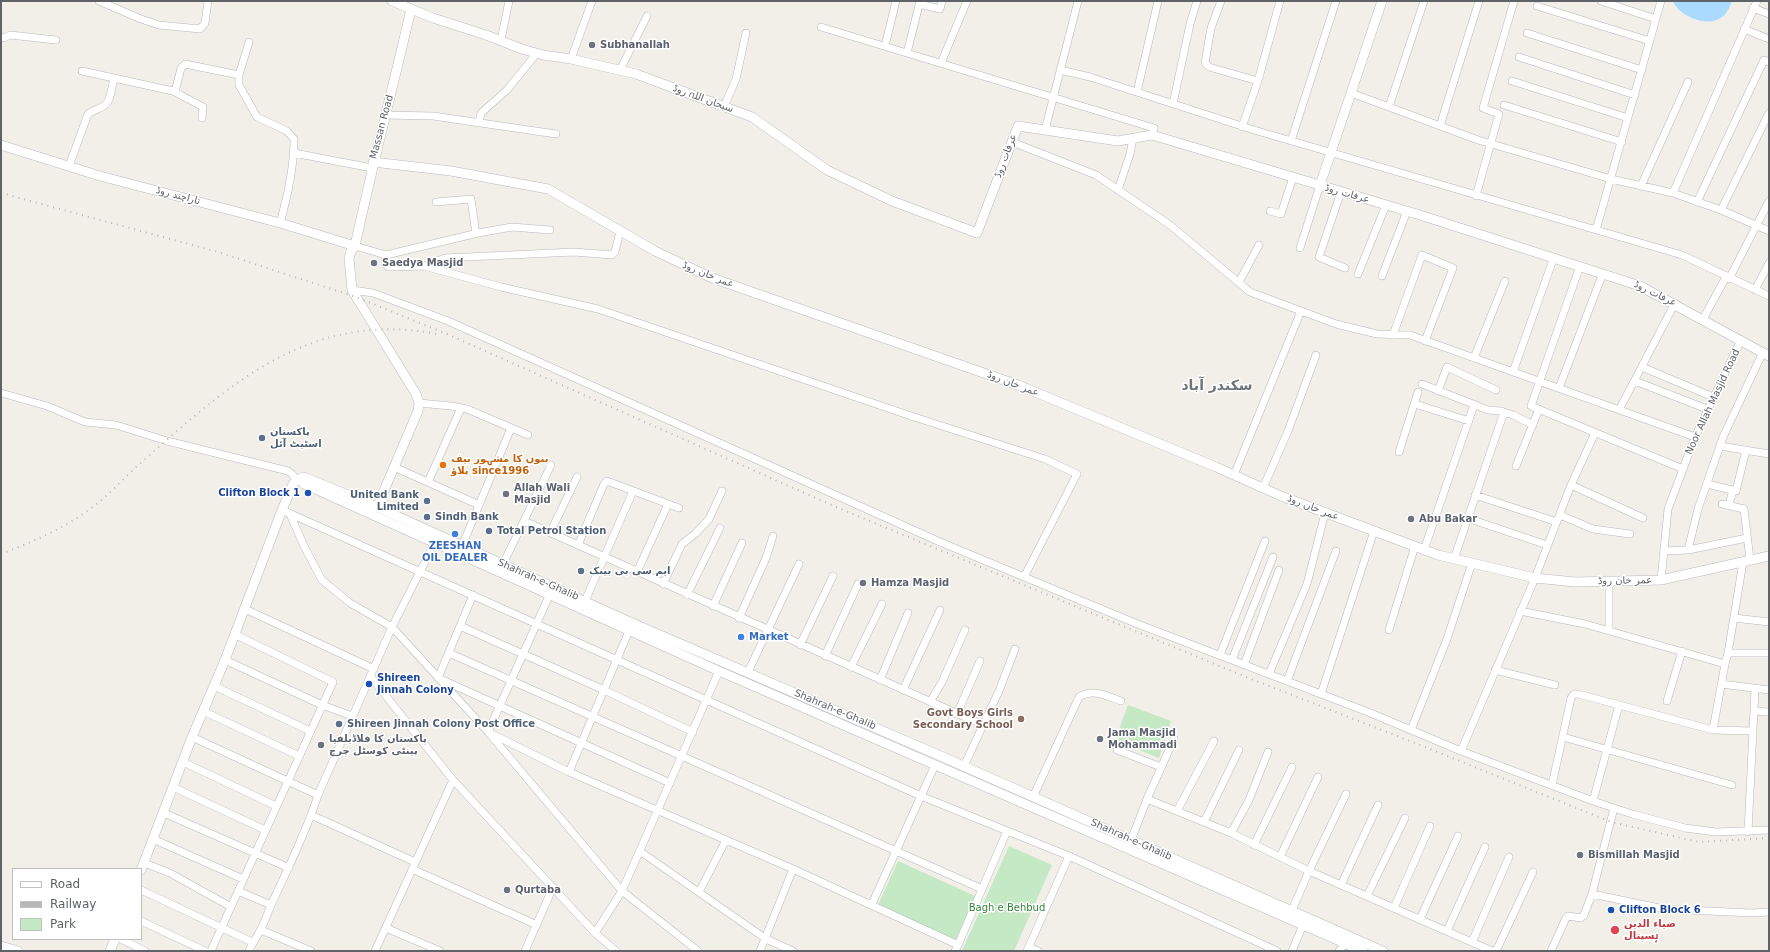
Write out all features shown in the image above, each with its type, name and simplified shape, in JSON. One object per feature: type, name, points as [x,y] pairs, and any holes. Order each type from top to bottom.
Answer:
[{"type":"street","points":[[99,1],[159,25],[200,29],[205,23],[208,1]]},
{"type":"street","name":"سبحان اللہ روڈ","points":[[392,1],[433,18],[501,40],[522,49],[642,76],[752,117],[827,170],[892,201],[977,232]]},
{"type":"street","points":[[501,40],[509,1]]},
{"type":"street","points":[[571,59],[592,1]]},
{"type":"street","points":[[885,46],[896,1]]},
{"type":"street","points":[[907,53],[919,2],[940,9],[942,1]]},
{"type":"street","points":[[941,63],[967,1]]},
{"type":"street","points":[[1045,130],[1078,1]]},
{"type":"street","points":[[1136,92],[1158,1]]},
{"type":"street","points":[[1173,104],[1190,24],[1198,1]]},
{"type":"street","points":[[1221,1],[1211,28],[1205,63],[1209,67],[1258,81]]},
{"type":"street","points":[[1242,126],[1258,81],[1280,1]]},
{"type":"street","points":[[1291,141],[1336,1]]},
{"type":"street","points":[[1300,248],[1382,1]]},
{"type":"street","points":[[1388,107],[1424,1]]},
{"type":"street","points":[[1440,126],[1479,1]]},
{"type":"street","points":[[1476,196],[1499,114],[1482,108],[1514,1]]},
{"type":"street","points":[[1601,1],[1656,19]]},
{"type":"street","points":[[1596,230],[1661,1]]},
{"type":"street","points":[[1673,193],[1757,1]]},
{"type":"street","points":[[1538,6],[1650,41]]},
{"type":"street","points":[[1754,8],[1769,14]]},
{"type":"street","name":"Massan Road","points":[[352,290],[349,258],[351,251],[355,246],[372,165],[411,9]]},
{"type":"street","points":[[620,70],[647,16]]},
{"type":"street","points":[[821,27],[1154,128],[1152,135]]},
{"type":"street","points":[[1744,29],[1769,39]]},
{"type":"street","points":[[724,107],[736,79],[746,33]]},
{"type":"street","points":[[1527,33],[1642,70]]},
{"type":"street","points":[[1,37],[4,38],[10,35],[56,40]]},
{"type":"street","points":[[249,42],[238,75],[238,85],[257,117],[291,135],[294,139],[294,153],[289,192],[280,223]]},
{"type":"street","points":[[479,123],[481,113],[506,90],[537,53]]},
{"type":"street","points":[[1519,57],[1635,95]]},
{"type":"street","points":[[1696,202],[1764,60],[1769,62]]},
{"type":"street","points":[[175,92],[181,68],[185,64],[238,75]]},
{"type":"street","points":[[1060,70],[1090,77],[1331,153],[1682,255],[1769,296]]},
{"type":"street","points":[[82,71],[175,92],[203,107],[202,118]]},
{"type":"street","points":[[69,166],[88,114],[105,106],[108,102],[114,78]]},
{"type":"street","points":[[1512,81],[1628,118]]},
{"type":"street","points":[[1641,186],[1688,82]]},
{"type":"street","points":[[1351,93],[1490,143],[1611,179],[1673,193],[1721,210],[1769,231]]},
{"type":"street","points":[[1504,105],[1622,142]]},
{"type":"street","points":[[1721,210],[1769,113]]},
{"type":"street","points":[[385,115],[434,116],[556,134]]},
{"type":"street","name":"عرفات روڈ","points":[[977,232],[1018,126],[1118,141],[1152,135],[1407,211],[1554,257],[1640,286],[1675,303],[1766,354]]},
{"type":"street","points":[[1118,190],[1130,154],[1133,138]]},
{"type":"street","points":[[1012,142],[1096,175],[1170,225],[1250,292],[1336,324],[1377,334],[1410,335],[1694,437]]},
{"type":"street","name":"تاراچند روڈ","points":[[1,144],[100,176],[280,223],[355,246]]},
{"type":"street","points":[[294,153],[372,165]]},
{"type":"street","name":"عمر خان روڈ","points":[[372,165],[451,171],[548,189],[655,252],[712,278],[1018,385],[1325,513],[1419,548],[1454,559],[1535,578],[1575,582],[1609,582],[1661,580],[1769,556]]},
{"type":"street","points":[[1270,211],[1281,214],[1293,177]]},
{"type":"street","points":[[1341,192],[1319,257],[1345,268]]},
{"type":"street","points":[[436,202],[471,199],[476,234]]},
{"type":"street","points":[[1703,319],[1728,278],[1769,200]]},
{"type":"street","points":[[1358,274],[1386,205]]},
{"type":"street","points":[[1382,276],[1407,211]]},
{"type":"street","points":[[355,246],[386,255],[512,227],[550,230]]},
{"type":"street","points":[[424,266],[445,258],[574,252],[612,255],[615,252],[620,232]]},
{"type":"street","points":[[1239,282],[1259,245]]},
{"type":"street","points":[[386,255],[385,264],[389,267],[424,266],[501,287],[598,309],[901,413],[1045,459],[1077,474],[1024,577]]},
{"type":"street","points":[[1393,335],[1422,255],[1453,268],[1425,340]]},
{"type":"street","points":[[1513,372],[1554,257]]},
{"type":"street","points":[[1755,290],[1769,263]]},
{"type":"street","points":[[1580,266],[1541,382],[1531,406],[1683,469]]},
{"type":"street","points":[[1559,388],[1603,273]]},
{"type":"street","points":[[1474,358],[1505,281]]},
{"type":"street","points":[[352,290],[416,394],[419,403],[418,411],[377,507]]},
{"type":"street","points":[[352,290],[373,293],[448,321],[887,519],[1135,623],[1321,694],[1552,786],[1614,808],[1685,828],[1716,832],[1748,832],[1769,830]]},
{"type":"street","points":[[1619,410],[1675,303]]},
{"type":"street","points":[[1234,475],[1301,311]]},
{"type":"street","name":"Noor Allah Masjid Road","points":[[1661,580],[1668,509],[1694,437],[1741,340]]},
{"type":"street","points":[[1688,550],[1698,509],[1720,446],[1766,354]]},
{"type":"street","points":[[1263,488],[1288,431],[1316,355]]},
{"type":"street","points":[[1438,391],[1447,367],[1496,390]]},
{"type":"street","points":[[1642,368],[1713,397]]},
{"type":"street","points":[[1635,381],[1707,409]]},
{"type":"street","points":[[1422,384],[1488,410],[1504,412],[1533,425]]},
{"type":"street","points":[[1399,452],[1418,392]]},
{"type":"street","points":[[1,393],[47,406],[85,422],[116,425],[167,440],[288,471],[298,479],[293,484],[286,512],[192,737],[142,867],[170,873],[231,907]]},
{"type":"street","points":[[419,403],[461,408],[528,435]]},
{"type":"street","points":[[1415,404],[1469,421]]},
{"type":"street","points":[[1389,630],[1474,405]]},
{"type":"street","points":[[428,482],[461,408]]},
{"type":"street","points":[[1516,466],[1539,409]]},
{"type":"street","points":[[1454,559],[1504,412]]},
{"type":"street","points":[[462,546],[511,428]]},
{"type":"street","points":[[1461,751],[1535,578],[1571,485],[1595,433]]},
{"type":"street","points":[[1720,446],[1769,454]]},
{"type":"street","points":[[1713,730],[1746,561],[1747,538],[1744,509],[1725,505],[1733,490],[1736,491],[1746,450]]},
{"type":"street","points":[[503,564],[551,465]]},
{"type":"street","points":[[394,467],[479,505]]},
{"type":"street","points":[[550,532],[576,477]]},
{"type":"street","name":"Shahrah-e-Ghalib","points":[[298,479],[307,478],[377,507],[585,601],[964,766],[1033,797],[1129,844]]},
{"type":"street","name":"Shahrah-e-Ghalib","points":[[298,479],[310,487],[549,596],[935,765],[1129,844],[1290,915],[1383,951]]},
{"type":"street","points":[[578,545],[606,482],[610,481],[678,508]]},
{"type":"street","points":[[1706,484],[1733,490]]},
{"type":"street","points":[[1571,485],[1643,518]]},
{"type":"street","points":[[662,584],[682,544],[696,533],[709,519],[722,490]]},
{"type":"street","points":[[585,601],[633,491]]},
{"type":"street","points":[[1475,495],[1557,522]]},
{"type":"street","points":[[637,572],[668,504]]},
{"type":"street","points":[[286,512],[617,660],[708,699],[921,796],[1069,856],[1277,951]]},
{"type":"street","points":[[286,512],[322,580],[350,603],[392,627],[488,732],[622,891],[698,951]]},
{"type":"street","points":[[1269,674],[1307,584],[1325,513]]},
{"type":"street","points":[[1560,515],[1593,529],[1630,534]]},
{"type":"street","points":[[1468,518],[1548,545]]},
{"type":"street","points":[[524,521],[662,584],[983,725]]},
{"type":"street","points":[[687,595],[720,528]]},
{"type":"street","points":[[1321,694],[1374,531]]},
{"type":"street","points":[[739,618],[766,558],[773,536]]},
{"type":"street","points":[[1664,551],[1688,550],[1747,538]]},
{"type":"street","points":[[1220,655],[1266,541]]},
{"type":"street","points":[[712,606],[742,543]]},
{"type":"street","points":[[249,951],[252,942],[261,930],[271,904],[289,868],[318,795],[392,627],[434,544]]},
{"type":"street","points":[[1287,681],[1336,551]]},
{"type":"street","points":[[1232,660],[1273,557]]},
{"type":"street","points":[[1411,730],[1447,639],[1472,563]]},
{"type":"street","points":[[748,672],[799,564]]},
{"type":"street","points":[[1244,664],[1279,570]]},
{"type":"street","points":[[800,645],[833,576]]},
{"type":"street","points":[[1609,582],[1609,630]]},
{"type":"street","points":[[825,656],[858,584]]},
{"type":"street","points":[[438,678],[473,595]]},
{"type":"street","points":[[488,732],[549,596]]},
{"type":"street","points":[[851,667],[882,604]]},
{"type":"street","points":[[245,609],[374,668]]},
{"type":"street","points":[[903,690],[926,644],[940,610]]},
{"type":"street","points":[[1520,611],[1609,630],[1725,664]]},
{"type":"street","points":[[880,680],[908,613]]},
{"type":"street","points":[[1734,618],[1769,622]]},
{"type":"street","points":[[460,626],[604,690],[693,732]]},
{"type":"street","points":[[930,702],[942,682],[965,630]]},
{"type":"street","points":[[570,772],[581,742],[629,631]]},
{"type":"street","points":[[210,951],[333,682],[234,634]]},
{"type":"street","points":[[964,766],[999,691],[1015,649]]},
{"type":"street","points":[[1667,702],[1682,651]]},
{"type":"street","points":[[449,653],[681,757],[896,850],[982,890]]},
{"type":"street","points":[[1728,653],[1769,653]]},
{"type":"street","points":[[225,660],[322,705],[352,716]]},
{"type":"street","points":[[957,714],[980,661]]},
{"type":"street","points":[[1495,670],[1555,685]]},
{"type":"street","points":[[595,932],[622,891],[641,852],[719,671]]},
{"type":"street","points":[[370,676],[453,780],[595,932],[616,951]]},
{"type":"street","points":[[438,678],[670,783]]},
{"type":"street","points":[[1721,684],[1769,690]]},
{"type":"street","points":[[214,686],[310,731]]},
{"type":"street","points":[[1748,832],[1755,689]]},
{"type":"street","points":[[1033,797],[1079,697],[1085,693],[1096,693],[1121,701]]},
{"type":"street","points":[[1552,786],[1571,698],[1574,694],[1713,730],[1752,731]]},
{"type":"street","points":[[1593,801],[1619,705]]},
{"type":"street","points":[[203,711],[299,756]]},
{"type":"street","points":[[1754,711],[1769,712]]},
{"type":"street","points":[[488,732],[570,772],[872,904],[957,948],[1007,831]]},
{"type":"street","points":[[192,737],[318,795]]},
{"type":"street","points":[[1563,737],[1607,748],[1628,756],[1732,785]]},
{"type":"street","points":[[1129,844],[1174,739]]},
{"type":"street","points":[[1177,811],[1214,741]]},
{"type":"street","points":[[1117,750],[1161,767]]},
{"type":"street","points":[[1204,822],[1239,750]]},
{"type":"street","points":[[1231,833],[1249,800],[1268,752]]},
{"type":"street","points":[[183,762],[276,806]]},
{"type":"street","points":[[872,904],[935,765]]},
{"type":"street","points":[[1254,845],[1292,767]]},
{"type":"street","points":[[1280,857],[1318,777]]},
{"type":"street","points":[[375,951],[453,780]]},
{"type":"street","points":[[173,787],[265,830]]},
{"type":"street","points":[[1290,915],[1309,871],[1346,794]]},
{"type":"street","points":[[1147,799],[1231,833],[1309,871],[1494,951],[1498,947],[1533,872]]},
{"type":"street","points":[[1341,885],[1378,805]]},
{"type":"street","points":[[1551,951],[1566,918],[1568,916],[1581,918],[1584,915],[1592,894],[1614,808]]},
{"type":"street","points":[[164,812],[289,868]]},
{"type":"street","points":[[311,815],[537,925]]},
{"type":"street","points":[[1368,896],[1405,818]]},
{"type":"street","points":[[1394,908],[1430,826]]},
{"type":"street","points":[[1420,919],[1458,836]]},
{"type":"street","points":[[153,839],[243,879]]},
{"type":"street","points":[[699,892],[726,840]]},
{"type":"street","points":[[1447,931],[1486,847]]},
{"type":"street","points":[[641,852],[766,939],[793,951]]},
{"type":"street","points":[[1038,951],[1028,949],[1069,856]]},
{"type":"street","points":[[1472,942],[1510,857]]},
{"type":"street","points":[[760,951],[794,869]]},
{"type":"street","points":[[525,951],[553,887]]},
{"type":"street","points":[[142,890],[252,942]]},
{"type":"street","points":[[238,891],[271,904]]},
{"type":"street","points":[[1592,894],[1664,909],[1752,914],[1769,912]]},
{"type":"street","name":"Shahrah-e-Ghalib","points":[[1290,915],[1304,925],[1364,951]]},
{"type":"street","points":[[142,921],[205,951]]},
{"type":"street","points":[[1292,951],[1304,925]]},
{"type":"street","points":[[386,928],[440,951]]},
{"type":"street","points":[[261,930],[311,951]]},
{"type":"street","points":[[110,951],[115,940]]},
{"type":"street","points":[[123,940],[145,951]]},
{"type":"street","points":[[1339,951],[1345,943]]},
{"type":"street","points":[[1,946],[18,951]]},
{"type":"green space","points":[[1128,705],[1171,721],[1159,758],[1115,740]]},
{"type":"green space","name":"Bagh e Behbud","points":[[1009,846],[1052,865],[1014,951],[962,951]]},
{"type":"green space","points":[[898,861],[975,896],[956,940],[878,905]]},
{"type":"water","points":[[1673,1],[1732,1],[1724,16],[1716,20],[1702,21],[1681,12]]},
{"type":"railway","points":[[1,193],[218,252],[356,297],[447,334],[836,507],[1246,677],[1611,822],[1699,842],[1769,838]]},
{"type":"railway","points":[[1,554],[36,540],[58,529],[90,509],[102,500],[135,468],[201,410],[235,384],[271,362],[308,345],[347,333],[390,329],[437,334]]},
{"type":"place","name":"Subhanallah","points":[[592,45]]},
{"type":"place","name":"Saedya Masjid","points":[[374,263]]},
{"type":"place","name":"پاکستان اسٹیٹ آئل","points":[[262,438]]},
{"type":"place","name":"بنوں کا مشہور بیف پلاؤ since1996","points":[[443,465]]},
{"type":"place","name":"Clifton Block 1","points":[[308,493]]},
{"type":"place","name":"Allah Wali Masjid","points":[[506,494]]},
{"type":"place","name":"United Bank Limited","points":[[427,501]]},
{"type":"place","name":"Sindh Bank","points":[[427,517]]},
{"type":"place","name":"Abu Bakar","points":[[1411,519]]},
{"type":"place","name":"Total Petrol Station","points":[[489,531]]},
{"type":"place","name":"ZEESHAN OIL DEALER","points":[[455,534]]},
{"type":"place","name":"ایم سی بی بینک","points":[[581,571]]},
{"type":"place","name":"Hamza Masjid","points":[[863,583]]},
{"type":"place","name":"Market","points":[[741,637]]},
{"type":"place","name":"Shireen Jinnah Colony","points":[[369,684]]},
{"type":"place","name":"Govt Boys Girls Secondary School","points":[[1021,719]]},
{"type":"place","name":"Shireen Jinnah Colony Post Office","points":[[339,724]]},
{"type":"place","name":"Jama Masjid Mohammadi","points":[[1100,739]]},
{"type":"place","name":"پاکستان کا فلاڈیلفیا پینٹی کوسٹل چرچ","points":[[321,745]]},
{"type":"place","name":"Bismillah Masjid","points":[[1580,855]]},
{"type":"place","name":"Qurtaba","points":[[507,890]]},
{"type":"place","name":"Clifton Block 6","points":[[1611,910]]},
{"type":"place","name":"ضیاء الدین ہسپتال","points":[[1615,930]]},
{"type":"district","name":"سکندر آباد","points":[[1217,386]]}]
